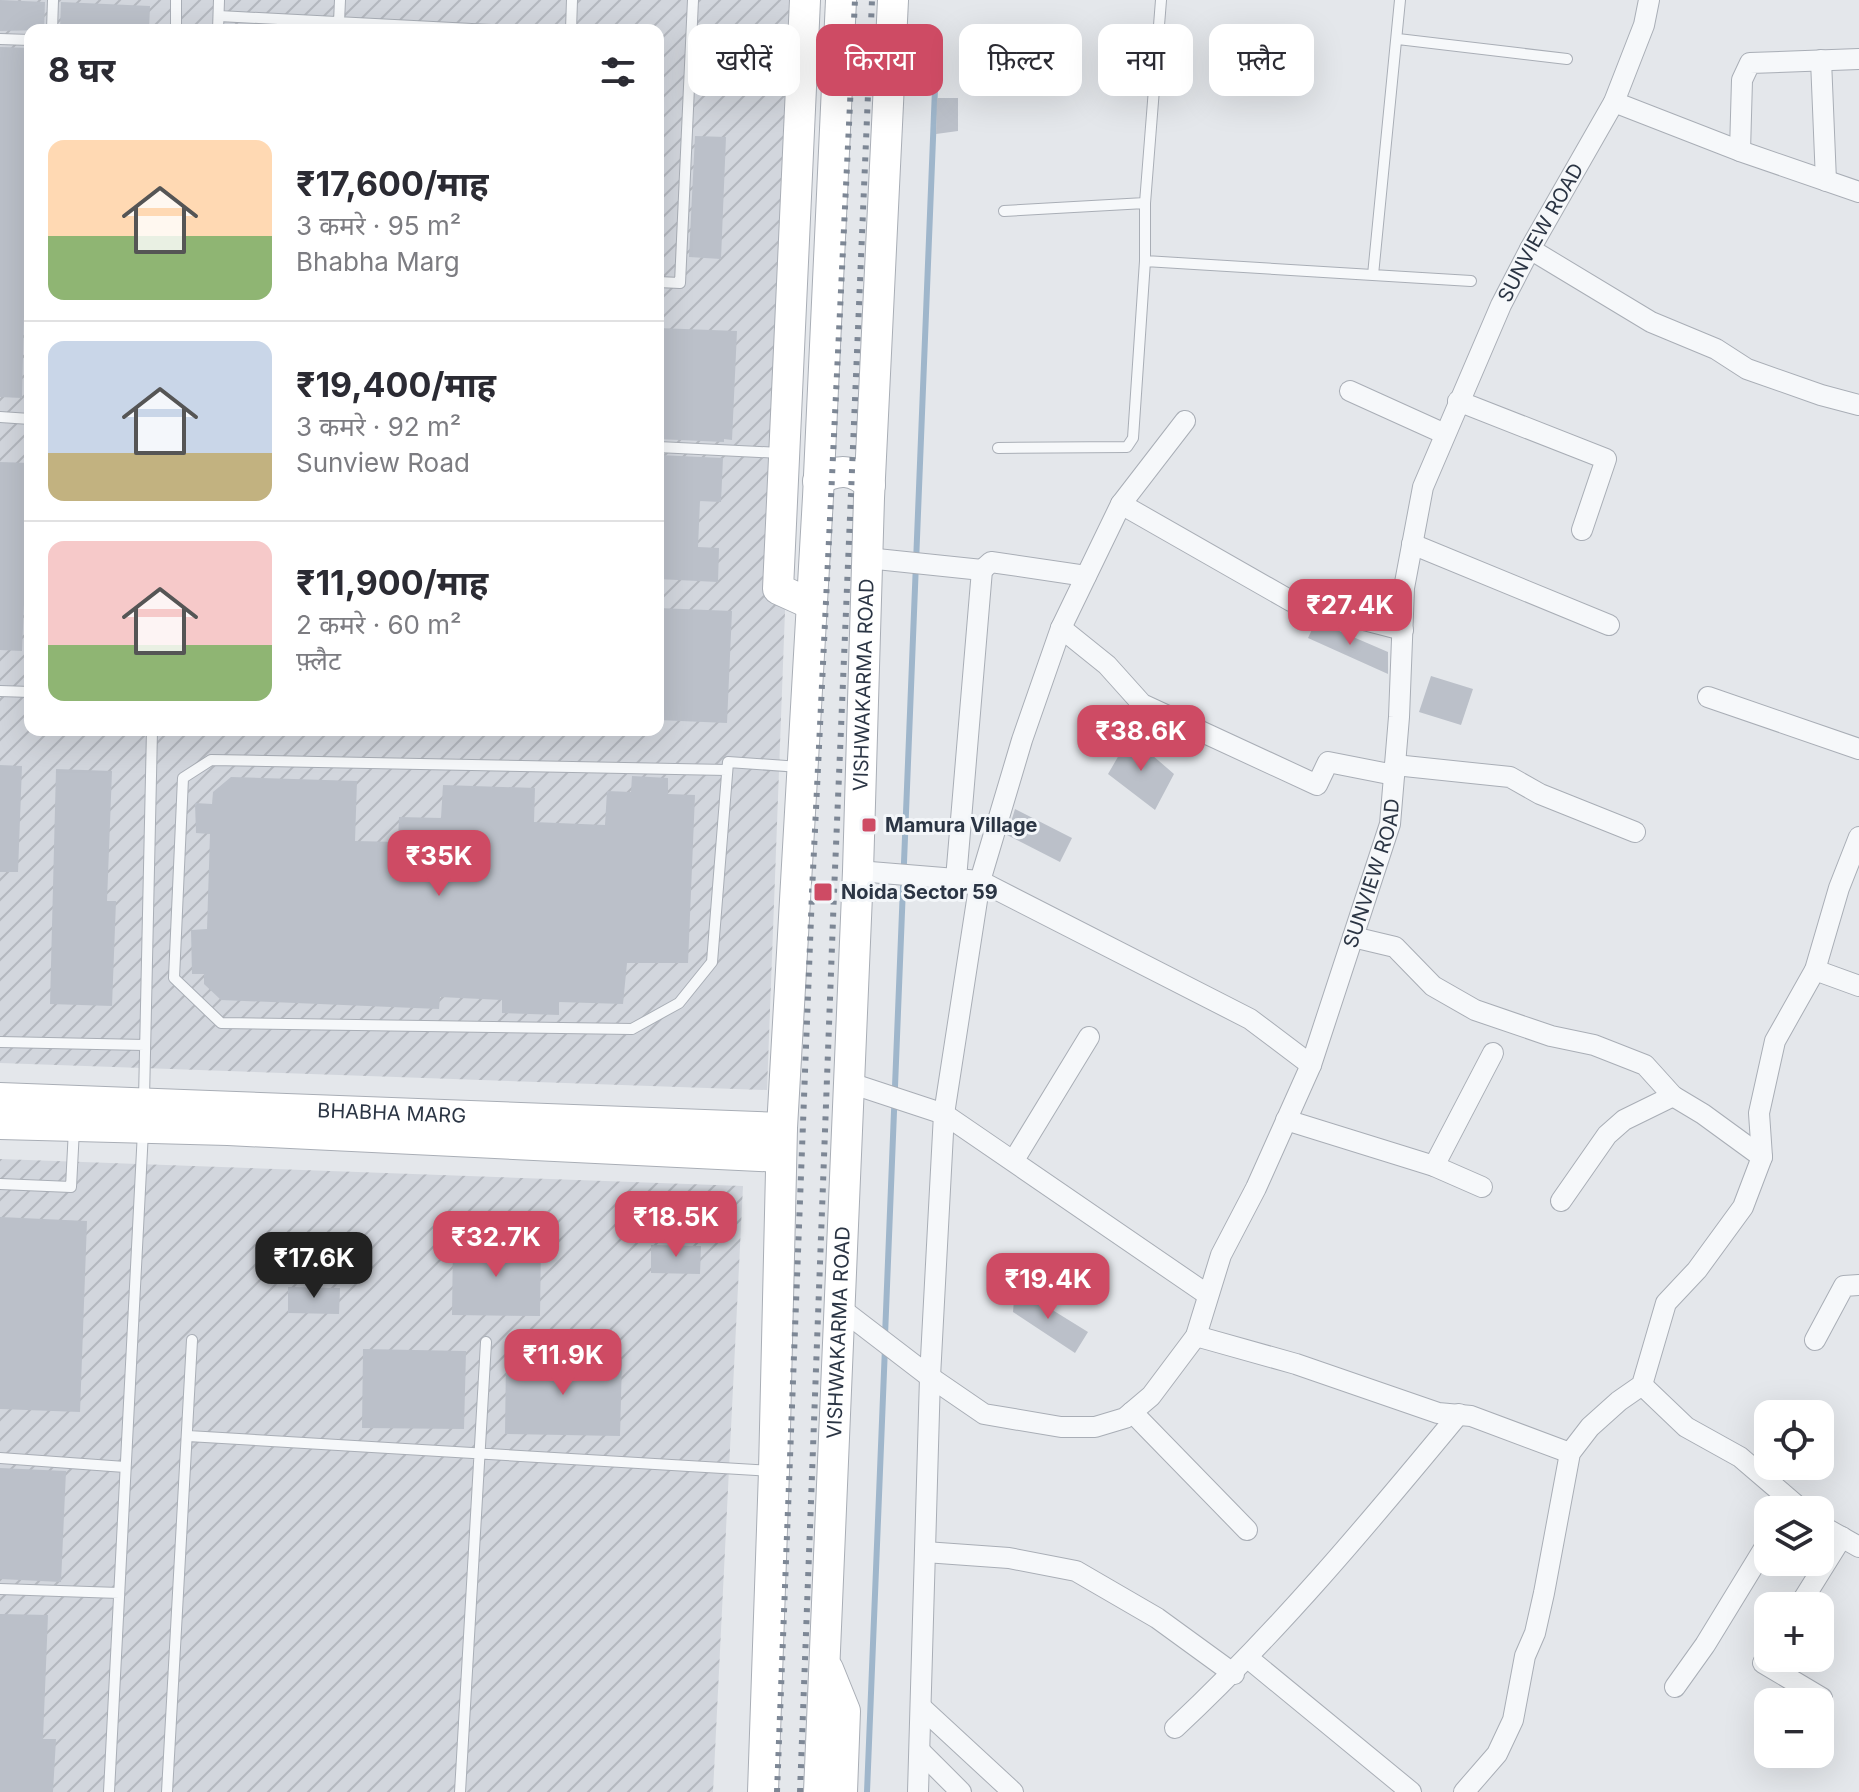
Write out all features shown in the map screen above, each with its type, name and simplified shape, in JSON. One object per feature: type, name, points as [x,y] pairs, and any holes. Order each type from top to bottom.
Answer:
[{"type":"main road","points":[[805,0],[778,589],[811,604]]},
{"type":"main road","points":[[840,24],[841,0]]},
{"type":"main road","name":"VISHWAKARMA ROAD","points":[[819,1792],[858,871],[870,485],[894,1]]},
{"type":"main road","points":[[804,39],[816,39]]},
{"type":"main road","points":[[763,1792],[782,1143],[836,96]]},
{"type":"main road","points":[[789,341],[824,353]]},
{"type":"main road","points":[[821,423],[830,433],[847,437],[862,434],[873,424]]},
{"type":"main road","points":[[818,481],[843,471],[860,475],[870,485]]},
{"type":"main road","name":"BHABHA MARG","points":[[0,1098],[228,1130],[782,1143]]},
{"type":"main road","name":"BHABHA MARG","points":[[0,1124],[74,1127],[143,1116]]},
{"type":"main road","points":[[744,1792],[748,1709],[767,1658]]},
{"type":"main road","points":[[825,1659],[845,1711],[842,1792]]},
{"type":"street","name":"SUNVIEW ROAD","points":[[840,1308],[984,1414],[1061,1427],[1095,1427],[1125,1418],[1151,1396],[1196,1336],[1221,1255],[1256,1188],[1311,1065],[1390,824],[1404,588],[1423,487],[1501,305],[1614,102],[1644,25],[1649,0]]},
{"type":"street","points":[[1740,151],[1742,80],[1750,63],[1859,59]]},
{"type":"street","points":[[1821,60],[1826,181]]},
{"type":"street","points":[[1614,102],[1740,151],[1859,192]]},
{"type":"street","points":[[1530,249],[1651,322],[1716,349],[1747,369],[1859,405]]},
{"type":"street","points":[[1350,391],[1445,434]]},
{"type":"street","points":[[1458,401],[1606,459],[1582,530]]},
{"type":"street","points":[[918,1792],[930,1377],[944,1114],[980,881],[1022,740],[1061,628],[1121,504],[1185,421]]},
{"type":"street","points":[[1121,504],[1291,601],[1403,630]]},
{"type":"street","points":[[1412,544],[1609,625]]},
{"type":"street","points":[[867,558],[982,570]]},
{"type":"street","points":[[956,879],[982,570],[991,562],[1086,576]]},
{"type":"street","points":[[1061,628],[1107,665],[1142,704],[1317,785],[1328,762],[1395,770],[1510,777],[1540,794],[1635,832]]},
{"type":"street","points":[[1708,697],[1859,749]]},
{"type":"street","points":[[1464,1792],[1497,1754],[1513,1720],[1525,1656],[1535,1633],[1544,1593],[1570,1453],[1590,1427],[1642,1385],[1666,1303],[1697,1270],[1743,1207],[1762,1157],[1759,1113],[1775,1041],[1815,970],[1839,888],[1859,837]]},
{"type":"street","points":[[858,871],[980,881],[1250,1019],[1311,1065]]},
{"type":"street","points":[[1353,937],[1395,947],[1433,986],[1475,1010],[1551,1036],[1594,1045],[1645,1065],[1673,1096],[1762,1157]]},
{"type":"street","points":[[1815,970],[1859,986]]},
{"type":"street","points":[[1014,1160],[1089,1037]]},
{"type":"street","points":[[1434,1166],[1493,1053]]},
{"type":"street","points":[[847,1082],[944,1114],[1208,1295]]},
{"type":"street","points":[[1561,1201],[1607,1135],[1624,1120],[1673,1096]]},
{"type":"street","points":[[1286,1120],[1434,1166],[1482,1187]]},
{"type":"street","points":[[1815,1340],[1844,1286],[1859,1285]]},
{"type":"street","points":[[1196,1336],[1296,1364],[1438,1413],[1471,1416],[1570,1453]]},
{"type":"street","points":[[1642,1385],[1686,1427],[1740,1457],[1782,1496]]},
{"type":"street","points":[[1132,1412],[1247,1530]]},
{"type":"street","points":[[1175,1728],[1234,1674],[1395,1492],[1459,1414]]},
{"type":"street","points":[[1812,1592],[1855,1544],[1834,1533]]},
{"type":"street","points":[[925,1552],[1009,1558],[1076,1571],[1157,1618],[1234,1674]]},
{"type":"street","points":[[1675,1687],[1754,1565]]},
{"type":"street","points":[[1248,1658],[1411,1792]]},
{"type":"street","points":[[1778,1672],[1805,1688]]},
{"type":"street","points":[[921,1707],[1013,1792]]},
{"type":"street","points":[[920,1751],[961,1792]]},
{"type":"lane","points":[[52,24],[53,0]]},
{"type":"lane","points":[[176,0],[176,24]]},
{"type":"lane","points":[[218,24],[219,0]]},
{"type":"lane","points":[[339,22],[340,0]]},
{"type":"lane","points":[[571,24],[572,0]]},
{"type":"lane","points":[[664,282],[680,283],[693,0]]},
{"type":"lane","points":[[998,448],[1127,447],[1133,438],[1145,261],[1145,203],[1161,0]]},
{"type":"lane","points":[[1373,275],[1400,0]]},
{"type":"lane","points":[[219,16],[377,24]]},
{"type":"lane","points":[[0,39],[24,40]]},
{"type":"lane","points":[[1398,39],[1567,59]]},
{"type":"lane","points":[[1004,211],[1145,203]]},
{"type":"lane","points":[[1145,261],[1471,281]]},
{"type":"lane","points":[[0,417],[24,419]]},
{"type":"lane","points":[[664,447],[784,453]]},
{"type":"lane","points":[[0,691],[24,692]]},
{"type":"lane","points":[[109,1792],[143,1116],[152,736]]},
{"type":"lane","points":[[727,770],[211,760],[183,778],[174,978],[221,1023],[632,1029],[679,1003],[712,962],[728,762],[802,767]]},
{"type":"lane","points":[[0,1042],[145,1045]]},
{"type":"lane","points":[[0,1184],[71,1187],[74,1127]]},
{"type":"lane","points":[[167,1792],[192,1340]]},
{"type":"lane","points":[[460,1792],[486,1342]]},
{"type":"lane","points":[[188,1436],[774,1471]]},
{"type":"lane","points":[[0,1458],[125,1467]]},
{"type":"lane","points":[[0,1589],[119,1593]]},
{"type":"shaded area","points":[[0,0],[808,0],[767,1090],[0,1063]]},
{"type":"shaded area","points":[[0,1159],[743,1186],[713,1792],[0,1792]]},
{"type":"building","points":[[0,0],[45,2],[44,24],[24,24],[24,30],[0,31]]},
{"type":"building","points":[[61,2],[150,6],[149,24],[60,24]]},
{"type":"building","points":[[0,47],[24,48],[22,398],[0,397]]},
{"type":"building","points":[[937,98],[958,98],[958,131],[936,134]]},
{"type":"building","points":[[695,136],[726,137],[721,259],[689,257]]},
{"type":"building","points":[[664,328],[737,331],[732,440],[724,439],[724,442],[664,439]]},
{"type":"building","points":[[664,455],[723,458],[721,502],[700,501],[698,547],[719,548],[718,582],[664,579]]},
{"type":"building","points":[[0,462],[24,463],[22,651],[0,650]]},
{"type":"building","points":[[664,608],[732,611],[727,723],[664,720]]},
{"type":"building","points":[[1316,621],[1388,652],[1388,674],[1308,638]]},
{"type":"building","points":[[1431,676],[1473,689],[1461,725],[1419,712]]},
{"type":"building","points":[[1130,736],[1174,774],[1155,810],[1108,774]]},
{"type":"building","points":[[0,765],[22,766],[18,872],[0,872]]},
{"type":"building","points":[[56,769],[112,771],[107,901],[116,901],[112,1006],[50,1004]]},
{"type":"building","points":[[632,776],[668,778],[668,794],[695,795],[688,963],[627,963],[623,1004],[559,1002],[559,1015],[502,1013],[502,1000],[440,997],[439,1009],[221,1000],[204,984],[204,974],[192,974],[191,930],[207,929],[210,834],[196,833],[195,803],[212,804],[213,792],[231,777],[357,781],[355,841],[398,842],[399,817],[441,818],[443,785],[535,788],[534,822],[605,825],[607,791],[631,792]]},
{"type":"building","points":[[1015,809],[1072,838],[1060,862],[1007,835]]},
{"type":"building","points":[[0,1217],[87,1221],[80,1412],[0,1409]]},
{"type":"building","points":[[453,1242],[541,1243],[540,1316],[452,1315]]},
{"type":"building","points":[[651,1245],[701,1246],[700,1274],[651,1273]]},
{"type":"building","points":[[288,1287],[340,1288],[339,1314],[288,1313]]},
{"type":"building","points":[[1015,1287],[1088,1332],[1075,1353],[1013,1312]]},
{"type":"building","points":[[363,1349],[466,1351],[464,1429],[362,1428]]},
{"type":"building","points":[[506,1358],[622,1360],[620,1436],[505,1434]]},
{"type":"building","points":[[0,1468],[66,1471],[61,1582],[0,1579]]},
{"type":"building","points":[[0,1614],[48,1615],[43,1739],[56,1739],[53,1792],[0,1792]]},
{"type":"waterway","points":[[885,1336],[935,96]]},
{"type":"waterway","points":[[867,1792],[885,1347]]},
{"type":"railway","points":[[777,1792],[812,892],[855,0]]},
{"type":"railway","points":[[800,1792],[872,0]]},
{"type":"place","name":"Mamura Village","points":[[869,825]]},
{"type":"place","name":"Noida Sector 59","points":[[823,892]]}]
